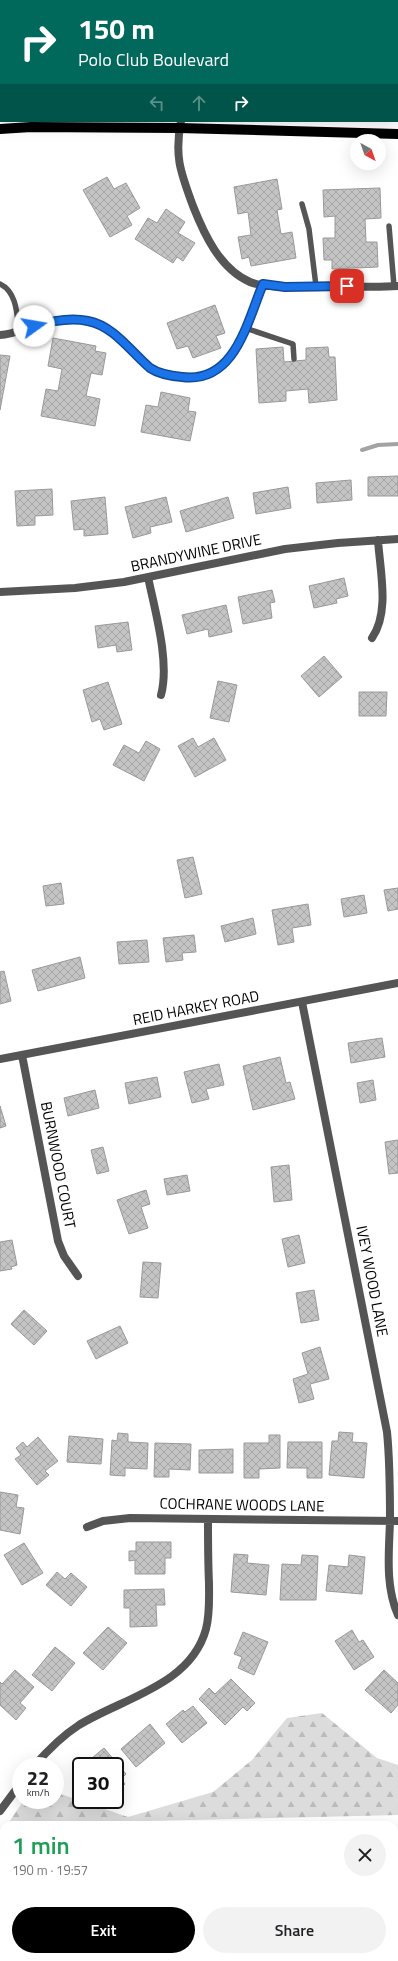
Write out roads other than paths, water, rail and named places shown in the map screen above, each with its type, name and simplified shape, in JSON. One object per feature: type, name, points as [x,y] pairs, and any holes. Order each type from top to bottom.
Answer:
[{"type":"main road","points":[[0,129],[180,124],[398,134]]},
{"type":"street","points":[[180,124],[177,143],[180,169],[203,230],[217,253],[233,271],[250,282],[285,287],[396,286]]},
{"type":"street","points":[[0,335],[52,321],[74,319],[89,321],[105,328],[151,369],[169,376],[192,378],[209,375],[225,364],[239,344],[263,284]]},
{"type":"street","name":"BRANDYWINE DRIVE","points":[[0,592],[74,588],[148,578],[278,550],[338,543],[398,539]]},
{"type":"street","points":[[372,638],[378,628],[382,605],[378,540]]},
{"type":"street","points":[[148,578],[164,666],[165,683],[162,694]]},
{"type":"street","name":"REID HARKEY ROAD","points":[[0,1059],[398,983]]},
{"type":"street","name":"IVEY WOOD LANE","points":[[302,1002],[387,1432],[394,1521],[391,1594],[398,1615]]},
{"type":"street","name":"BURNWOOD COURT","points":[[22,1055],[58,1241],[64,1256],[78,1276]]},
{"type":"street","name":"COCHRANE WOODS LANE","points":[[87,1527],[103,1521],[130,1518],[394,1521]]},
{"type":"street","points":[[42,1757],[49,1749],[79,1725],[162,1682],[176,1673],[190,1660],[200,1644],[206,1629],[209,1611],[208,1519]]},
{"type":"street","points":[[0,1811],[12,1795]]},
{"type":"lane","points":[[302,204],[309,229],[316,286]]},
{"type":"lane","points":[[389,226],[396,286]]},
{"type":"lane","points":[[0,284],[5,287],[15,302],[19,331]]},
{"type":"lane","points":[[245,328],[294,344],[294,359]]},
{"type":"waterway","points":[[362,450],[378,445],[398,444]]}]
